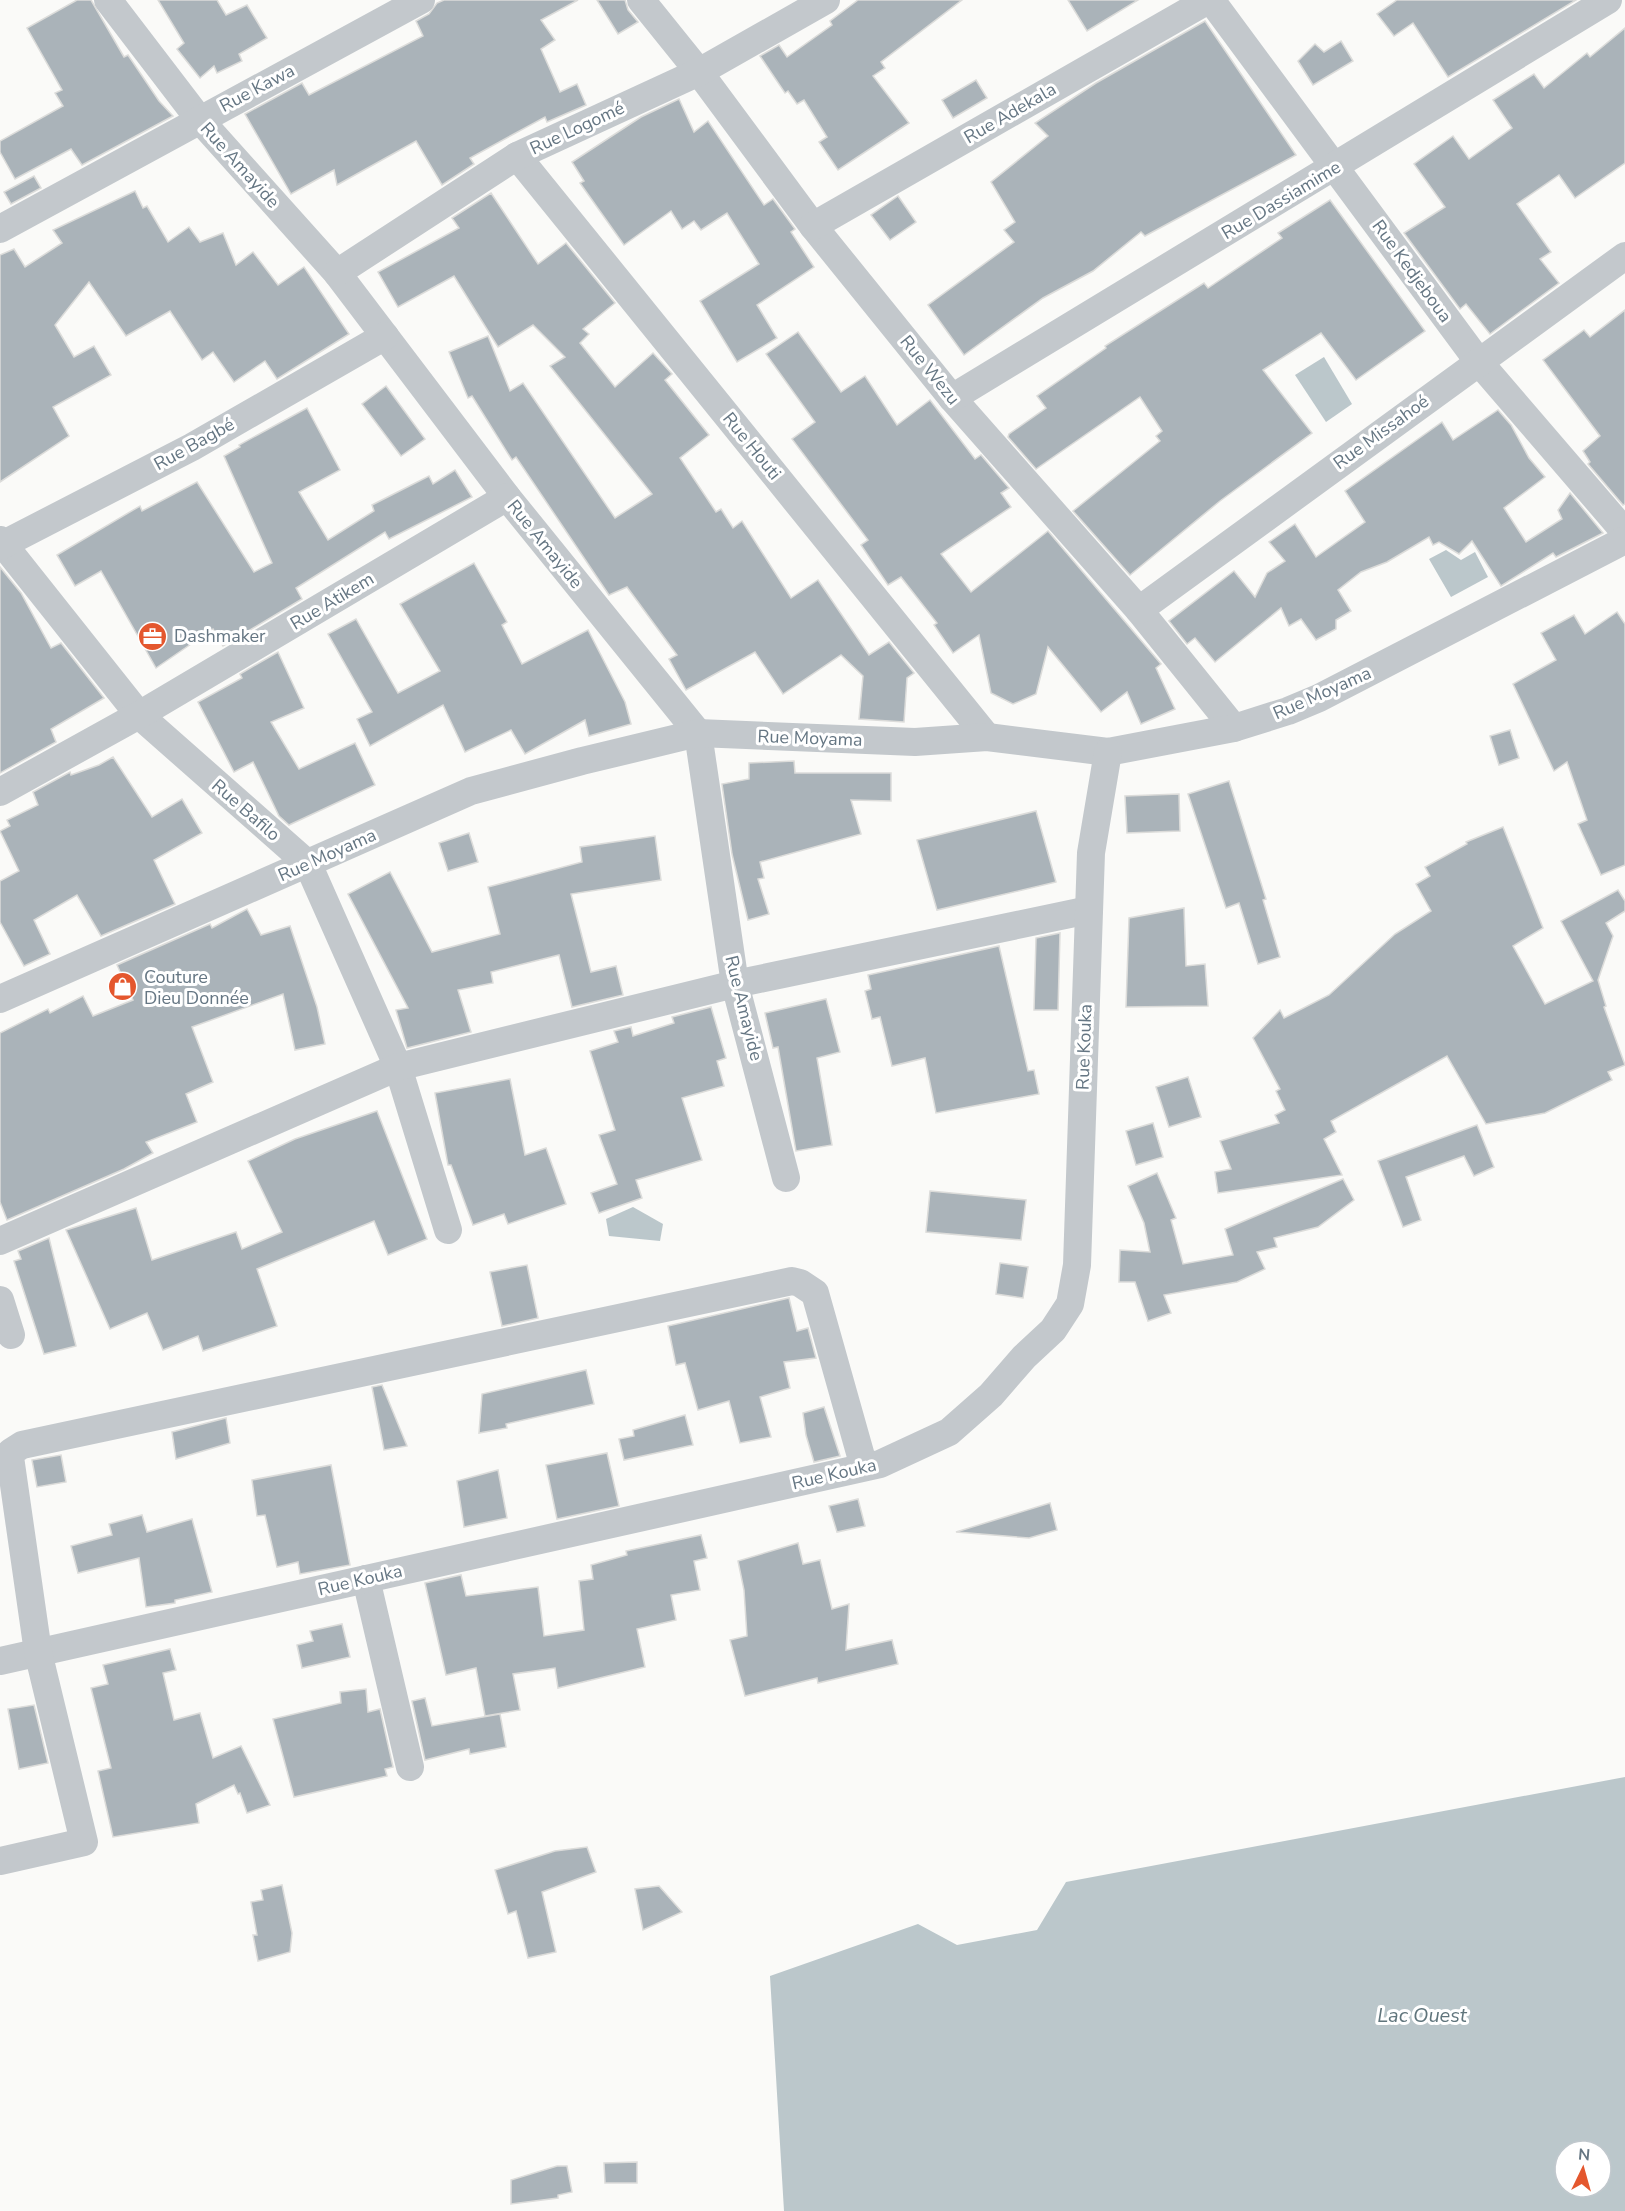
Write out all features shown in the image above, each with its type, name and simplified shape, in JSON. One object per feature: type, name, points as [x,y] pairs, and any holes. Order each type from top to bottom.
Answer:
[{"type":"street","name":"Rue Amayide","points":[[108,0],[199,119],[337,273],[507,497],[698,733],[735,984],[786,1178]]},
{"type":"street","name":"Rue Kawa","points":[[0,229],[421,0]]},
{"type":"street","name":"Rue Wezu","points":[[641,0],[699,72],[813,226],[952,398],[1139,610],[1234,728]]},
{"type":"street","name":"Rue Logomé","points":[[337,273],[517,156],[699,72],[826,0]]},
{"type":"street","name":"Rue Kedjeboua","points":[[1210,0],[1478,362],[1625,532]]},
{"type":"street","name":"Rue Adekala","points":[[813,226],[1210,0]]},
{"type":"street","name":"Rue Dassiamime","points":[[952,398],[1608,0]]},
{"type":"street","name":"Rue Houti","points":[[517,156],[987,737]]},
{"type":"street","name":"Rue Missahoé","points":[[1139,610],[1625,256]]},
{"type":"street","name":"Rue Bagbé","points":[[1,544],[192,447],[385,336]]},
{"type":"street","name":"Rue Atikem","points":[[0,792],[139,715],[507,497]]},
{"type":"street","name":"Rue Moyama","points":[[0,999],[471,791],[698,733],[915,742],[987,737],[1108,752],[1234,728],[1288,711],[1318,698],[1625,540]]},
{"type":"street","name":"Rue Bafilo","points":[[1,544],[139,715],[308,864],[398,1067],[448,1230]]},
{"type":"street","name":"Rue Kouka","points":[[0,1661],[864,1467],[915,1450],[949,1432],[991,1395],[1024,1357],[1053,1330],[1070,1304],[1077,1265],[1091,853],[1108,752]]},
{"type":"street","points":[[0,1240],[398,1067],[735,984],[1089,910]]},
{"type":"street","points":[[0,1861],[84,1842],[38,1653],[10,1457],[11,1452],[22,1445],[792,1281],[800,1283],[815,1293],[864,1467]]},
{"type":"street","points":[[0,1300],[10,1335]]},
{"type":"street","points":[[366,1579],[410,1767]]},
{"type":"water","points":[[1324,357],[1352,404],[1326,422],[1295,375]]},
{"type":"water","points":[[1446,550],[1461,560],[1475,552],[1488,577],[1451,597],[1429,559]]},
{"type":"water","points":[[633,1207],[663,1224],[660,1241],[609,1236],[606,1219]]},
{"type":"water","name":"Lac Ouest","points":[[1625,1777],[1625,2211],[784,2211],[770,1976],[918,1924],[957,1945],[1037,1930],[1066,1882]]},
{"type":"building","points":[[77,0],[91,0],[124,57],[128,55],[159,101],[173,116],[82,165],[71,149],[15,179],[0,152],[0,141],[63,106],[55,93],[62,90],[27,28]]},
{"type":"building","points":[[158,0],[217,0],[226,15],[247,5],[267,38],[239,54],[242,61],[217,73],[214,66],[200,78],[177,49],[184,43]]},
{"type":"building","points":[[444,0],[578,0],[541,20],[555,40],[541,49],[560,92],[577,84],[586,105],[547,122],[545,117],[470,158],[474,164],[442,185],[416,141],[337,185],[334,170],[291,194],[245,114],[302,83],[309,95],[423,36],[416,21],[429,14],[437,3]]},
{"type":"building","points":[[597,0],[625,0],[628,10],[638,22],[618,34]]},
{"type":"building","points":[[858,0],[962,0],[881,62],[885,68],[873,76],[909,123],[838,170],[819,142],[827,137],[804,100],[797,104],[788,91],[785,93],[760,56],[779,45],[787,57],[832,25],[830,21]]},
{"type":"building","points":[[1068,0],[1138,0],[1087,31]]},
{"type":"building","points":[[1397,0],[1576,0],[1448,77],[1413,23],[1394,36],[1377,14]]},
{"type":"building","points":[[1205,21],[1296,155],[1145,236],[1141,232],[1093,271],[1043,298],[964,355],[928,305],[1014,242],[1004,230],[1015,222],[991,182],[1048,136],[1035,123],[1096,83]]},
{"type":"building","points":[[1625,28],[1625,163],[1575,198],[1559,175],[1517,204],[1551,252],[1540,259],[1559,283],[1490,334],[1466,304],[1460,309],[1404,233],[1445,207],[1414,164],[1453,136],[1469,159],[1512,128],[1493,100],[1534,74],[1544,88],[1587,53],[1590,57]]},
{"type":"building","points":[[1341,41],[1353,61],[1313,85],[1298,61],[1315,44],[1324,52]]},
{"type":"building","points":[[976,80],[987,98],[953,118],[942,100]]},
{"type":"building","points":[[679,99],[694,132],[708,121],[764,205],[773,199],[795,229],[791,232],[814,267],[757,305],[777,338],[737,362],[700,301],[759,264],[727,213],[701,230],[694,221],[682,229],[671,211],[624,245],[580,183],[584,181],[572,162],[641,117]]},
{"type":"building","points":[[34,176],[41,188],[11,204],[4,192]]},
{"type":"building","points":[[135,191],[143,208],[147,206],[168,242],[189,227],[200,242],[223,233],[236,265],[253,252],[278,285],[304,267],[349,334],[277,379],[265,361],[234,382],[213,352],[202,360],[170,311],[126,336],[89,282],[55,325],[74,357],[94,346],[111,375],[53,407],[69,436],[0,482],[0,255],[14,249],[25,267],[62,243],[53,230]]},
{"type":"building","points":[[491,193],[538,264],[566,243],[615,303],[583,329],[589,334],[580,343],[615,387],[653,353],[672,374],[665,380],[709,435],[680,458],[716,512],[721,509],[733,528],[742,521],[791,598],[818,580],[869,655],[889,642],[914,673],[907,678],[904,722],[859,719],[863,676],[841,655],[783,694],[755,652],[686,690],[669,659],[677,655],[627,587],[609,595],[516,457],[512,460],[472,396],[468,398],[449,352],[488,336],[510,391],[523,383],[615,518],[652,494],[550,366],[565,357],[533,325],[498,347],[454,276],[398,307],[378,272],[459,228],[452,218]]},
{"type":"building","points":[[898,196],[916,222],[890,240],[871,215]]},
{"type":"building","points":[[1330,200],[1425,331],[1356,380],[1321,333],[1263,370],[1312,433],[1220,501],[1130,575],[1073,511],[1160,441],[1156,436],[1162,431],[1140,397],[1036,469],[1008,437],[1009,434],[1046,408],[1037,396],[1106,348],[1105,346],[1204,283],[1208,288],[1282,238],[1278,233]]},
{"type":"building","points":[[1625,310],[1625,504],[1623,505],[1588,464],[1590,462],[1583,451],[1600,436],[1543,360],[1584,330],[1590,337]]},
{"type":"building","points":[[798,332],[841,392],[865,376],[897,425],[930,400],[975,459],[981,455],[1009,488],[1001,493],[1011,507],[941,554],[971,592],[1048,531],[1161,664],[1156,668],[1175,709],[1141,724],[1127,692],[1101,712],[1048,647],[1036,694],[1013,704],[991,693],[979,635],[953,653],[934,625],[937,623],[901,577],[888,585],[861,545],[868,540],[792,439],[815,422],[766,354]]},
{"type":"building","points":[[386,386],[425,439],[401,456],[362,404]]},
{"type":"building","points":[[307,408],[340,470],[299,492],[328,540],[374,511],[372,505],[429,476],[433,484],[455,470],[472,497],[389,539],[385,532],[296,588],[302,599],[223,646],[213,629],[156,668],[101,571],[75,586],[57,555],[140,506],[142,511],[197,482],[254,572],[272,563],[224,456],[240,447],[239,445]]},
{"type":"building","points":[[1498,410],[1511,425],[1529,458],[1545,477],[1504,508],[1526,542],[1562,519],[1558,510],[1570,493],[1603,533],[1556,557],[1553,553],[1501,586],[1472,541],[1459,554],[1439,542],[1433,545],[1429,537],[1387,562],[1361,572],[1338,590],[1351,611],[1336,620],[1336,629],[1316,640],[1301,619],[1289,626],[1281,608],[1215,662],[1195,638],[1187,644],[1169,621],[1234,571],[1255,597],[1267,573],[1285,561],[1269,542],[1295,524],[1316,557],[1365,522],[1345,491],[1442,422],[1453,440]]},
{"type":"building","points":[[474,563],[507,622],[502,625],[522,664],[588,630],[625,702],[631,724],[589,736],[585,720],[525,754],[511,730],[465,752],[443,705],[370,746],[357,719],[372,712],[328,634],[356,619],[398,693],[440,671],[400,604]]},
{"type":"building","points":[[0,567],[21,593],[51,648],[61,643],[104,698],[51,729],[56,742],[0,773]]},
{"type":"building","points":[[1617,612],[1625,624],[1625,865],[1601,875],[1578,824],[1587,820],[1567,762],[1554,771],[1513,684],[1556,660],[1541,633],[1574,615],[1585,634]]},
{"type":"building","points":[[278,652],[304,708],[271,722],[299,769],[355,743],[375,785],[289,825],[279,816],[253,762],[234,772],[198,702],[242,678],[240,674]]},
{"type":"building","points":[[1510,730],[1519,758],[1499,765],[1490,736]]},
{"type":"building","points":[[113,757],[152,817],[182,799],[202,833],[154,860],[175,904],[101,936],[77,895],[34,920],[50,954],[24,966],[0,922],[0,881],[19,871],[0,831],[10,826],[7,820],[38,805],[33,792],[70,772],[71,775],[99,765]]},
{"type":"building","points":[[794,761],[795,773],[891,773],[891,801],[851,800],[861,834],[760,862],[764,878],[758,879],[769,914],[748,920],[732,854],[722,784],[749,779],[749,763]]},
{"type":"building","points":[[1229,781],[1266,899],[1263,900],[1280,957],[1258,964],[1239,903],[1226,908],[1188,794]]},
{"type":"building","points":[[1179,794],[1180,831],[1127,833],[1125,796]]},
{"type":"building","points":[[1036,811],[1056,882],[937,910],[917,840]]},
{"type":"building","points":[[1503,827],[1543,928],[1513,946],[1545,1004],[1593,981],[1561,921],[1618,890],[1625,901],[1625,911],[1606,923],[1613,936],[1598,980],[1606,1006],[1604,1007],[1625,1065],[1608,1072],[1612,1080],[1545,1113],[1486,1124],[1447,1056],[1331,1121],[1336,1132],[1324,1139],[1342,1175],[1218,1193],[1215,1172],[1231,1169],[1220,1141],[1279,1123],[1275,1115],[1285,1110],[1276,1091],[1280,1089],[1253,1038],[1280,1010],[1284,1018],[1329,995],[1395,934],[1431,911],[1416,884],[1430,876],[1425,867],[1467,844],[1466,842]]},
{"type":"building","points":[[469,833],[478,862],[448,871],[439,843]]},
{"type":"building","points":[[655,836],[661,880],[571,894],[591,972],[616,966],[623,995],[572,1007],[559,955],[491,972],[493,983],[458,990],[471,1032],[407,1048],[396,1010],[408,1008],[348,894],[390,872],[432,952],[500,934],[488,887],[582,862],[580,847]]},
{"type":"building","points":[[1184,908],[1186,966],[1205,964],[1208,1006],[1126,1007],[1129,918]]},
{"type":"building","points":[[247,909],[261,935],[290,926],[317,1007],[325,1044],[295,1050],[283,994],[192,1027],[213,1082],[186,1094],[197,1122],[146,1142],[153,1153],[124,1169],[7,1220],[0,1202],[0,1033],[48,1009],[50,1013],[83,996],[93,1016],[133,1000],[117,965],[210,924],[212,928]]},
{"type":"building","points":[[1060,933],[1058,1010],[1034,1010],[1036,938]]},
{"type":"building","points":[[999,946],[1028,1071],[1034,1070],[1039,1094],[936,1113],[925,1058],[892,1066],[880,1017],[872,1019],[865,991],[871,989],[868,975]]},
{"type":"building","points":[[826,999],[840,1052],[817,1058],[832,1145],[796,1151],[778,1047],[773,1048],[765,1013]]},
{"type":"building","points":[[711,1007],[726,1058],[717,1061],[724,1086],[682,1098],[702,1160],[636,1180],[642,1198],[599,1213],[591,1193],[617,1184],[599,1135],[615,1130],[590,1051],[618,1042],[614,1031],[631,1027],[633,1036],[674,1023],[672,1017]]},
{"type":"building","points":[[1188,1077],[1201,1117],[1169,1127],[1156,1087]]},
{"type":"building","points":[[510,1079],[525,1155],[546,1148],[566,1204],[508,1224],[504,1214],[473,1225],[451,1165],[448,1165],[435,1093]]},
{"type":"building","points":[[377,1111],[427,1239],[388,1255],[374,1221],[257,1269],[277,1326],[203,1351],[198,1336],[163,1350],[147,1313],[110,1329],[66,1230],[136,1208],[152,1260],[236,1232],[242,1249],[282,1232],[248,1161],[295,1139]]},
{"type":"building","points":[[1153,1123],[1163,1157],[1136,1165],[1126,1131]]},
{"type":"building","points":[[1477,1125],[1494,1167],[1474,1176],[1464,1156],[1406,1177],[1421,1220],[1403,1227],[1378,1161]]},
{"type":"building","points":[[1157,1173],[1176,1218],[1171,1220],[1183,1264],[1233,1255],[1225,1229],[1343,1179],[1354,1200],[1318,1227],[1274,1238],[1277,1247],[1257,1252],[1265,1269],[1237,1282],[1164,1295],[1171,1313],[1148,1321],[1135,1282],[1119,1282],[1120,1250],[1150,1252],[1144,1223],[1128,1186]]},
{"type":"building","points":[[930,1191],[1026,1200],[1021,1240],[926,1232]]},
{"type":"building","points":[[49,1238],[76,1346],[44,1354],[14,1261],[21,1259],[18,1251]]},
{"type":"building","points":[[1000,1263],[1028,1267],[1023,1298],[996,1294]]},
{"type":"building","points":[[527,1265],[538,1318],[502,1326],[490,1272]]},
{"type":"building","points":[[789,1298],[797,1331],[808,1328],[816,1358],[784,1362],[790,1388],[760,1397],[771,1437],[740,1443],[729,1401],[698,1410],[685,1363],[676,1365],[668,1326]]},
{"type":"building","points":[[586,1370],[594,1404],[506,1424],[507,1428],[479,1433],[482,1394]]},
{"type":"building","points":[[382,1385],[407,1446],[384,1450],[372,1387]]},
{"type":"building","points":[[824,1407],[840,1456],[814,1462],[806,1435],[803,1413]]},
{"type":"building","points":[[685,1415],[693,1445],[624,1460],[619,1439],[634,1436],[633,1430]]},
{"type":"building","points":[[226,1418],[230,1443],[176,1459],[172,1432]]},
{"type":"building","points":[[607,1453],[619,1506],[557,1519],[546,1465]]},
{"type":"building","points":[[61,1455],[66,1482],[37,1487],[32,1460]]},
{"type":"building","points":[[331,1465],[350,1565],[300,1574],[298,1562],[277,1567],[265,1515],[257,1516],[252,1480]]},
{"type":"building","points":[[498,1470],[507,1518],[464,1527],[457,1481]]},
{"type":"building","points":[[858,1499],[865,1526],[837,1532],[829,1506]]},
{"type":"building","points":[[1050,1503],[1057,1530],[1029,1538],[956,1532]]},
{"type":"building","points":[[142,1515],[147,1532],[192,1519],[212,1592],[175,1600],[175,1603],[146,1607],[139,1558],[78,1573],[71,1546],[112,1535],[109,1524]]},
{"type":"building","points":[[701,1535],[707,1558],[694,1561],[700,1590],[671,1595],[676,1620],[637,1629],[645,1667],[558,1688],[555,1668],[513,1674],[520,1710],[485,1716],[476,1668],[446,1675],[425,1583],[461,1575],[466,1596],[538,1587],[544,1636],[584,1630],[579,1581],[593,1579],[591,1565],[627,1555],[626,1551]]},
{"type":"building","points":[[798,1543],[803,1564],[820,1560],[832,1609],[849,1604],[846,1650],[892,1640],[898,1664],[818,1683],[817,1678],[745,1696],[730,1640],[747,1636],[744,1590],[738,1561]]},
{"type":"building","points":[[342,1624],[350,1657],[302,1668],[297,1645],[313,1641],[310,1631]]},
{"type":"building","points":[[170,1649],[176,1670],[163,1673],[174,1720],[200,1713],[213,1758],[241,1746],[270,1805],[247,1813],[240,1793],[238,1794],[234,1785],[196,1804],[199,1823],[113,1837],[98,1771],[111,1768],[91,1688],[108,1684],[103,1665]]},
{"type":"building","points":[[366,1689],[368,1712],[380,1709],[393,1767],[385,1769],[387,1776],[294,1797],[273,1719],[341,1703],[340,1692]]},
{"type":"building","points":[[425,1698],[432,1726],[500,1714],[506,1747],[470,1754],[469,1749],[425,1760],[412,1701]]},
{"type":"building","points":[[34,1705],[48,1763],[19,1769],[8,1709]]},
{"type":"building","points":[[587,1847],[596,1872],[542,1892],[556,1952],[528,1958],[516,1911],[508,1914],[495,1870],[555,1851]]},
{"type":"building","points":[[282,1885],[292,1933],[290,1952],[258,1961],[253,1935],[257,1935],[251,1902],[263,1900],[261,1890]]},
{"type":"building","points":[[659,1886],[682,1912],[643,1930],[635,1889]]},
{"type":"building","points":[[637,2162],[637,2183],[605,2183],[604,2163]]},
{"type":"building","points":[[557,2166],[567,2166],[572,2192],[558,2195],[558,2198],[511,2204],[511,2180]]},
{"type":"place","name":"Dashmaker","points":[[153,636]]},
{"type":"place","name":"Couture Dieu Donnée","points":[[123,987]]}]
